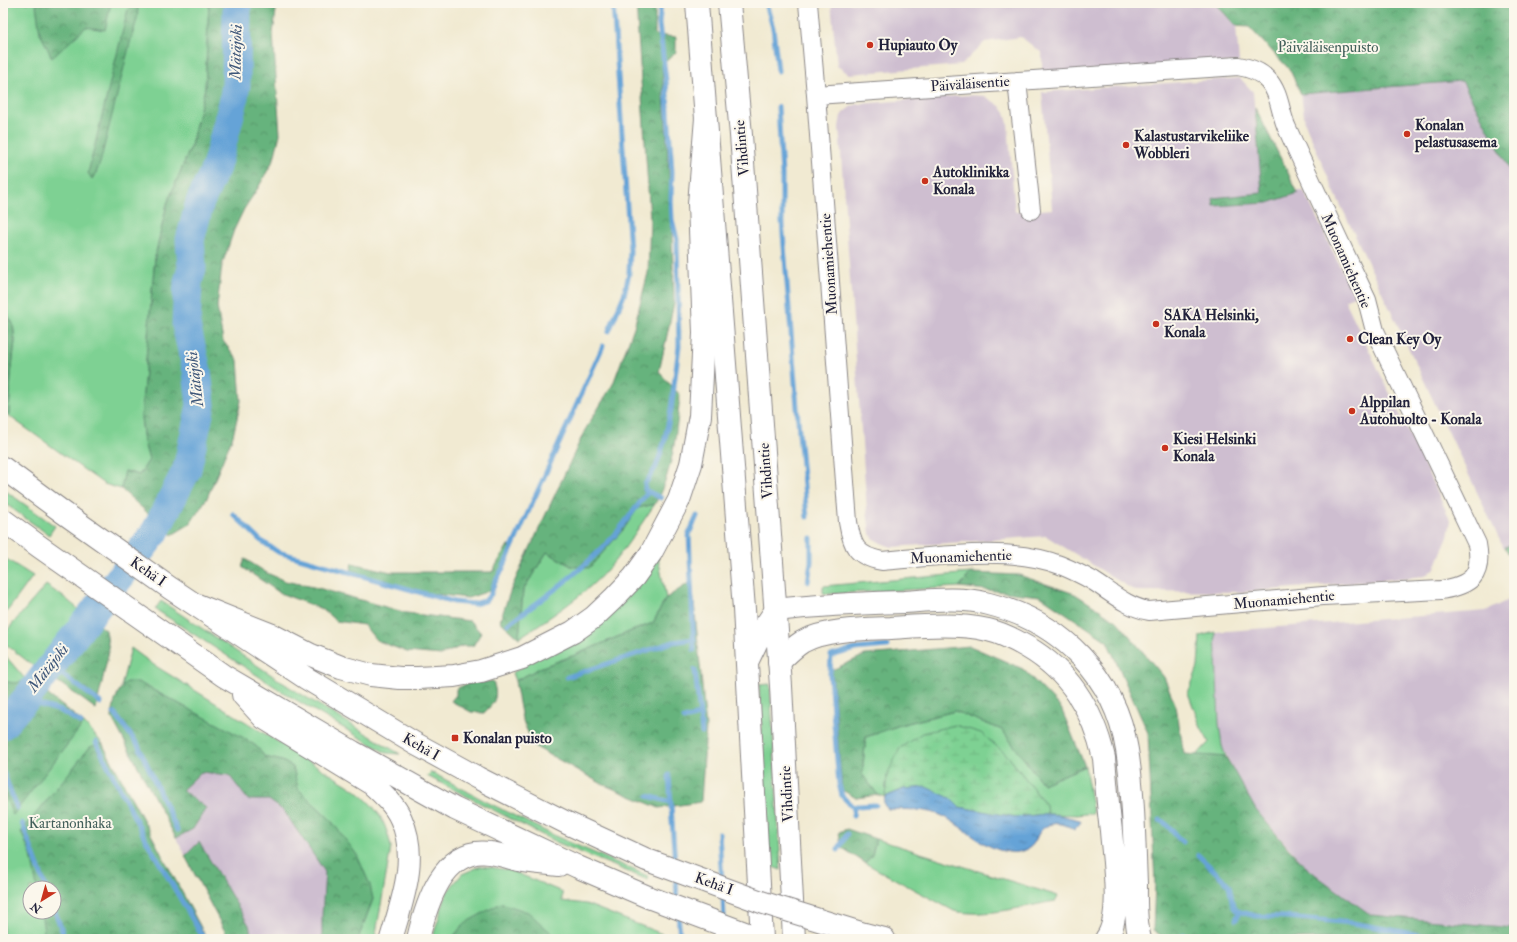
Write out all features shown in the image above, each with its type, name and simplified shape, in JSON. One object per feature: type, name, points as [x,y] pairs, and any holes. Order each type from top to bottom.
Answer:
[{"type":"main road","points":[[3,520],[224,676],[352,752],[455,809],[578,867],[648,897],[762,939],[744,602],[697,3]]},
{"type":"main road","name":"Vihdintie","points":[[729,3],[741,135],[776,610],[794,939]]},
{"type":"main road","points":[[197,605],[272,635],[311,655],[341,667],[371,675],[400,678],[454,676],[481,671],[522,658],[573,632],[594,616],[634,577],[652,553],[686,484],[700,416],[704,333],[699,204],[706,118]]},
{"type":"main road","name":"Kehä I","points":[[3,468],[170,588],[306,678],[414,743],[478,778],[567,823],[647,860],[764,903],[874,936]]},
{"type":"main road","points":[[747,662],[763,629],[776,610],[828,605],[956,600],[988,604],[1018,614],[1041,624],[1062,638],[1094,671],[1116,710],[1123,731],[1127,751],[1132,797],[1137,918],[1140,939]]},
{"type":"main road","points":[[779,662],[802,642],[819,635],[858,630],[922,626],[958,626],[988,630],[1010,637],[1048,661],[1063,674],[1087,708],[1099,738],[1104,758],[1115,883],[1114,918],[1112,930],[1106,939]]},
{"type":"main road","points":[[224,676],[264,718],[372,784],[384,795],[401,818],[408,839],[409,866],[404,895],[392,939]]},
{"type":"main road","points":[[418,939],[426,908],[441,876],[451,866],[464,857],[477,852],[489,852],[522,861],[578,867]]},
{"type":"street","name":"Muonamiehentie","points":[[808,3],[848,522],[850,536],[858,551],[872,559],[882,561],[985,554],[1017,555],[1036,558],[1058,564],[1081,574],[1124,602],[1149,611],[1323,596],[1441,590],[1465,584],[1473,577],[1479,562],[1477,544],[1375,331],[1367,300],[1286,126],[1274,88],[1268,80],[1252,68],[1238,66],[1017,81]]},
{"type":"street","name":"Päiväläisentie","points":[[816,95],[1017,81],[1031,210]]},
{"type":"shaded area","points":[[831,3],[1214,3],[1236,26],[1239,62],[1042,73],[1042,53],[1021,37],[985,42],[961,65],[849,74],[837,66]]},
{"type":"shaded area","points":[[1240,78],[1253,92],[1262,193],[1304,191],[1354,296],[1345,300],[1451,521],[1448,536],[1435,568],[1425,576],[1271,590],[1243,592],[1135,591],[1046,536],[892,547],[874,539],[870,534],[867,511],[839,127],[841,116],[844,112],[852,106],[859,104],[969,95],[985,96],[1000,106],[1005,113],[1008,123],[1015,212],[1052,209],[1042,92]]},
{"type":"shaded area","points":[[1462,81],[1514,177],[1514,543],[1505,547],[1503,547],[1333,189],[1305,123],[1301,94]]},
{"type":"shaded area","points":[[1514,597],[1514,928],[1371,915],[1305,866],[1256,810],[1240,784],[1222,746],[1219,724],[1215,632],[1486,611]]},
{"type":"shaded area","points":[[201,772],[229,775],[248,800],[269,800],[284,811],[325,872],[322,939],[229,939],[176,838],[193,829],[205,808],[182,790]]},
{"type":"green space","points":[[3,3],[209,3],[205,88],[191,146],[167,204],[155,257],[141,417],[144,442],[149,460],[139,475],[125,471],[121,489],[104,484],[9,416],[11,375],[15,341],[13,324],[3,307]]},
{"type":"green space","points":[[40,3],[111,3],[105,30],[86,27],[52,58],[40,33],[36,5]]},
{"type":"green space","points":[[209,3],[277,3],[273,34],[280,134],[274,159],[258,188],[244,209],[234,230],[222,265],[217,307],[223,341],[238,360],[241,401],[233,436],[207,498],[190,524],[172,535],[121,489],[125,471],[139,475],[149,460],[144,442],[141,417],[155,257],[167,204],[191,146],[205,88]]},
{"type":"green space","points":[[636,3],[655,3],[655,35],[676,37],[676,52],[662,65],[671,205],[674,303],[659,372],[680,395],[673,451],[666,477],[655,504],[638,508],[623,530],[589,568],[571,566],[547,552],[523,590],[519,638],[500,621],[511,589],[585,430],[613,384],[634,327],[648,273],[650,219]]},
{"type":"green space","name":"Päiväläisenpuisto","points":[[1215,3],[1514,3],[1514,177],[1462,81],[1301,94],[1290,70],[1249,27],[1236,26]]},
{"type":"green space","points":[[135,5],[138,9],[137,19],[100,163],[92,179],[88,173],[128,9]]},
{"type":"green space","points":[[1255,107],[1298,193],[1268,203],[1214,206],[1213,198],[1262,193]]},
{"type":"green space","points":[[3,307],[13,324],[15,341],[11,375],[9,416],[3,412]]},
{"type":"green space","points":[[3,489],[55,526],[49,535],[3,502]]},
{"type":"green space","points":[[655,504],[626,546],[602,575],[566,606],[519,638],[523,590],[547,552],[571,566],[623,530],[638,508]]},
{"type":"green space","points":[[1514,543],[1514,565],[1505,547]]},
{"type":"green space","points":[[508,545],[511,552],[489,591],[468,598],[427,593],[350,574],[352,563],[391,572],[492,572]]},
{"type":"green space","points":[[3,557],[33,576],[3,617]]},
{"type":"green space","points":[[658,557],[666,598],[653,623],[542,667],[515,681],[512,673],[524,666]]},
{"type":"green space","points":[[245,559],[267,573],[285,581],[318,588],[407,613],[470,621],[481,633],[473,646],[462,646],[441,655],[407,652],[376,640],[364,625],[336,621],[322,609],[280,593],[242,567]]},
{"type":"green space","points":[[971,573],[959,587],[828,594],[823,593],[823,586]]},
{"type":"green space","points":[[971,573],[1019,575],[1075,594],[1117,621],[1164,677],[1176,706],[1184,754],[1226,757],[1256,810],[1288,848],[1305,866],[1321,879],[1371,915],[1514,928],[1514,939],[1166,939],[1153,930],[1155,884],[1148,733],[1107,641],[1040,596],[959,587]]},
{"type":"green space","points":[[692,581],[706,727],[701,802],[659,808],[602,784],[534,746],[522,719],[515,681],[542,667],[653,623],[666,598]]},
{"type":"green space","points":[[46,585],[83,613],[41,672],[3,642],[3,635]]},
{"type":"green space","points":[[161,601],[291,688],[400,754],[386,753],[286,694],[155,609]]},
{"type":"green space","points":[[97,623],[106,630],[109,651],[96,709],[57,681]]},
{"type":"green space","points":[[1215,632],[1219,724],[1222,746],[1226,757],[1197,755],[1209,742],[1201,728],[1188,693],[1198,667],[1200,636]]},
{"type":"green space","points":[[970,646],[1023,669],[1061,708],[1085,766],[1043,784],[1002,730],[955,711],[900,725],[866,737],[862,774],[878,795],[856,798],[842,790],[832,670],[865,655]]},
{"type":"green space","points":[[131,648],[154,665],[354,789],[374,808],[386,828],[391,847],[375,939],[358,939],[373,899],[330,819],[298,789],[293,767],[282,761],[265,757],[256,746],[126,682],[121,687]]},
{"type":"green space","name":"Kartanonhaka","points":[[3,653],[27,681],[47,694],[84,723],[102,743],[200,926],[194,939],[3,939]]},
{"type":"green space","points":[[3,681],[14,683],[27,681],[47,694],[84,723],[13,815],[3,794]]},
{"type":"green space","points":[[493,681],[496,695],[491,705],[484,713],[471,712],[451,701],[456,695],[456,689],[466,684]]},
{"type":"green space","points":[[126,682],[138,682],[244,738],[256,746],[265,757],[282,761],[293,767],[298,789],[330,819],[357,855],[370,885],[373,899],[358,939],[322,939],[325,872],[284,811],[269,800],[248,800],[229,775],[201,772],[182,790],[206,808],[193,829],[176,838],[112,718],[117,694]]},
{"type":"green space","points":[[770,684],[781,870],[770,866],[759,685]]},
{"type":"green space","points":[[955,711],[1002,730],[1043,784],[1085,766],[1093,813],[1077,815],[1047,814],[1046,805],[1007,755],[887,775],[885,797],[878,795],[862,774],[866,737],[900,725]]},
{"type":"green space","points":[[955,725],[981,733],[1007,755],[1046,805],[1047,814],[1016,817],[991,813],[959,807],[950,798],[904,789],[885,797],[887,775],[900,748],[922,733]]},
{"type":"green space","name":"Kartanonhaka","points":[[102,743],[207,939],[47,939],[42,920],[62,920],[62,880],[36,880],[31,855],[21,832],[90,747]]},
{"type":"green space","points":[[431,772],[555,836],[648,876],[648,880],[556,842],[427,776]]},
{"type":"green space","points":[[847,829],[876,839],[872,855],[865,863],[841,847],[839,832]]},
{"type":"green space","points":[[876,839],[1058,896],[1056,901],[992,912],[966,913],[954,911],[865,863],[872,855]]},
{"type":"green space","points":[[199,842],[249,925],[252,939],[229,939],[185,856]]},
{"type":"green space","points":[[481,866],[510,870],[562,892],[562,901],[586,904],[675,939],[558,939],[548,930],[465,923],[451,939],[432,939],[447,892],[462,874]]},
{"type":"green space","points":[[501,903],[528,912],[558,939],[451,939],[465,923]]},
{"type":"water","points":[[926,787],[950,798],[959,807],[1016,817],[1047,814],[1059,815],[1080,820],[1081,822],[1074,830],[1060,824],[1051,824],[1046,826],[1042,829],[1034,843],[1029,848],[1022,851],[1011,852],[1000,850],[983,843],[953,822],[938,814],[917,810],[888,809],[884,805],[885,797],[904,789]]},
{"type":"waterway","name":"Mätäjoki","points":[[3,725],[26,699],[155,532],[187,469],[201,405],[197,371],[186,325],[188,282],[192,268],[190,240],[200,202],[216,167],[233,103],[236,84],[237,3]]},
{"type":"waterway","points":[[609,331],[624,295],[629,274],[630,250],[613,3]]},
{"type":"waterway","points":[[661,3],[659,24],[666,80],[672,172],[672,220],[677,239],[679,346],[671,410],[664,443],[656,467],[645,484],[645,490],[661,498]]},
{"type":"waterway","points":[[766,3],[773,28],[778,71]]},
{"type":"waterway","points":[[778,107],[782,175],[782,221],[807,517]]},
{"type":"waterway","points":[[233,514],[260,540],[278,552],[454,602],[474,604],[485,601],[491,594],[494,584],[503,568],[603,346]]},
{"type":"waterway","points":[[508,624],[577,572],[590,560],[614,536],[648,492]]},
{"type":"waterway","points":[[694,650],[689,534],[697,516]]},
{"type":"waterway","points":[[808,582],[811,562],[811,538]]},
{"type":"waterway","points":[[567,677],[673,642],[694,639]]},
{"type":"waterway","points":[[854,808],[842,796],[839,784],[830,675],[831,656],[855,649],[887,646]]},
{"type":"waterway","points":[[51,666],[101,703]]},
{"type":"waterway","points":[[695,670],[702,733]]},
{"type":"waterway","points":[[26,699],[61,711],[81,723]]},
{"type":"waterway","points":[[114,713],[138,745],[177,830]]},
{"type":"waterway","points":[[684,719],[699,715]]},
{"type":"waterway","points":[[96,742],[145,838],[204,939]]},
{"type":"waterway","points":[[3,772],[17,808]]},
{"type":"waterway","points":[[669,775],[675,865]]},
{"type":"waterway","points":[[648,796],[671,802]]},
{"type":"waterway","points":[[853,816],[854,808],[856,806],[876,805]]},
{"type":"waterway","points":[[1159,820],[1166,824],[1183,842]]},
{"type":"waterway","points":[[22,823],[43,880]]},
{"type":"waterway","points":[[719,834],[722,882]]},
{"type":"waterway","points":[[838,850],[847,834]]},
{"type":"waterway","points":[[1198,855],[1229,885],[1233,906],[1236,910],[1244,913],[1256,916],[1287,917],[1352,923],[1436,939]]},
{"type":"waterway","points":[[676,877],[677,901]]},
{"type":"waterway","points":[[723,894],[724,920]]},
{"type":"waterway","points":[[1236,920],[1239,911]]},
{"type":"waterway","points":[[678,913],[680,939]]},
{"type":"waterway","points":[[58,920],[65,939]]},
{"type":"waterway","points":[[1183,935],[1189,939]]},
{"type":"place","name":"Hupiauto Oy","points":[[870,45]]},
{"type":"place","name":"Konalan pelastusasema","points":[[1407,134]]},
{"type":"place","name":"Kalastustarvikeliike Wobbleri","points":[[1126,145]]},
{"type":"place","name":"Autoklinikka Konala","points":[[925,181]]},
{"type":"place","name":"SAKA Helsinki, Konala","points":[[1156,324]]},
{"type":"place","name":"Clean Key Oy","points":[[1350,339]]},
{"type":"place","name":"Alppilan Autohuolto - Konala","points":[[1352,411]]},
{"type":"place","name":"Kiesi Helsinki Konala","points":[[1165,448]]},
{"type":"place","name":"Konalan puisto","points":[[455,738]]}]
